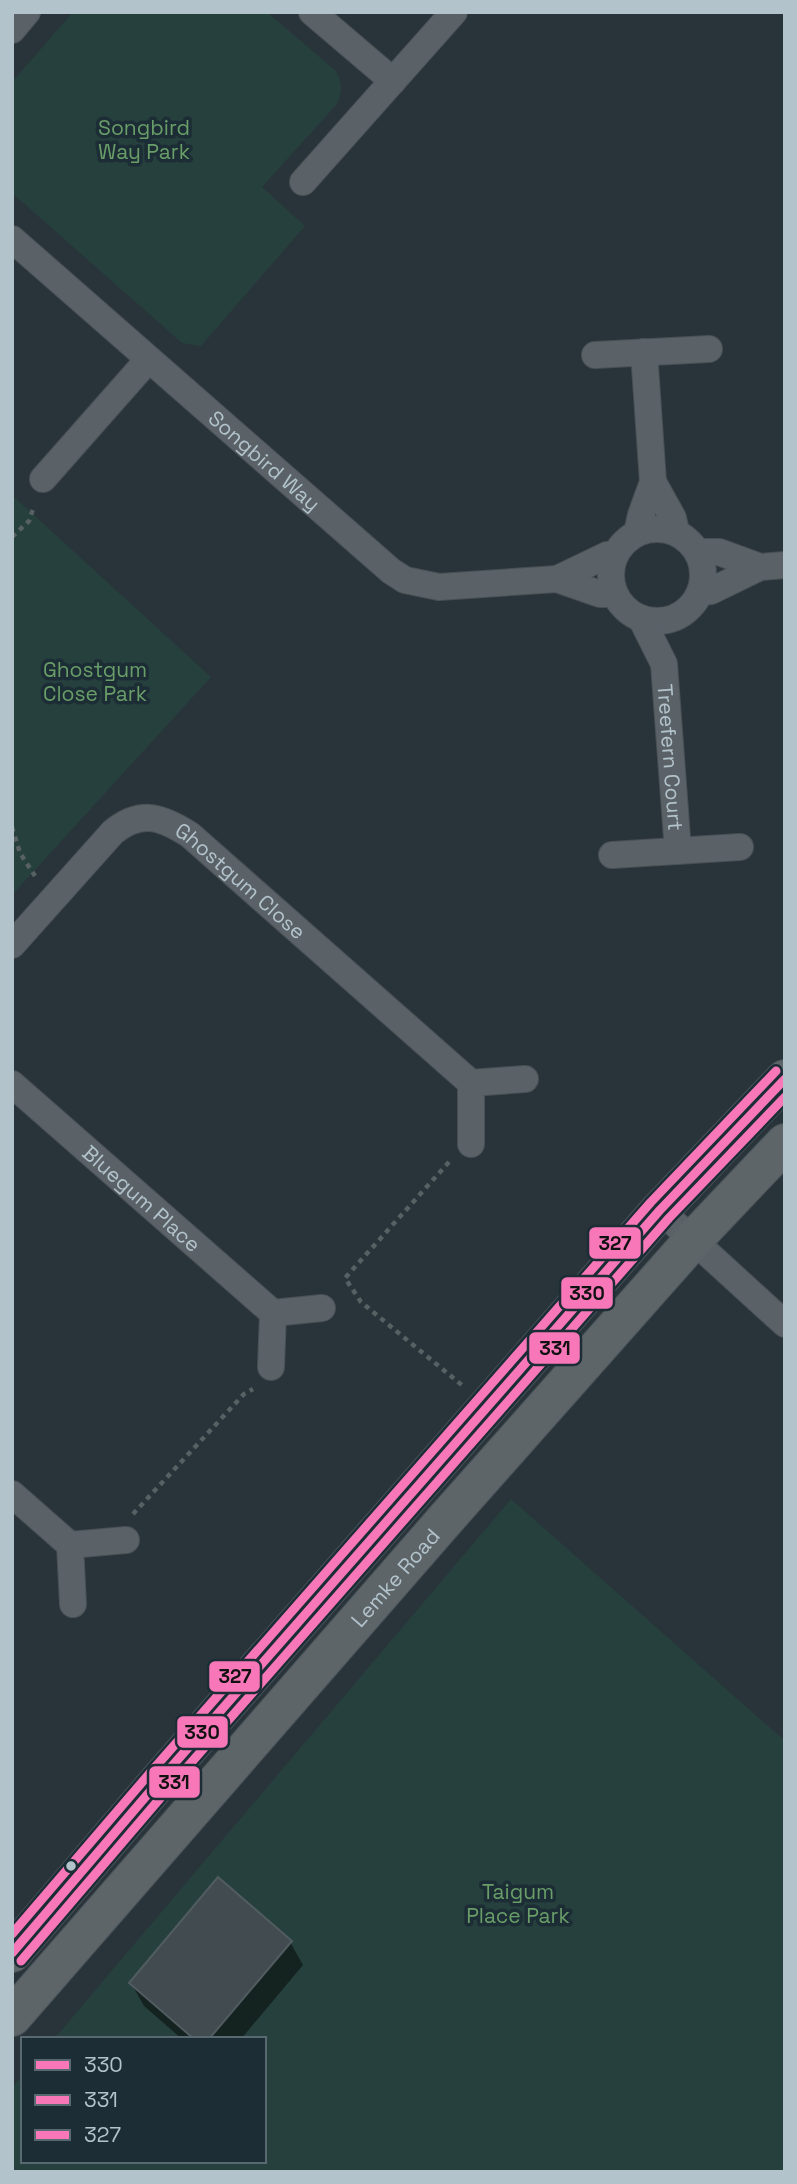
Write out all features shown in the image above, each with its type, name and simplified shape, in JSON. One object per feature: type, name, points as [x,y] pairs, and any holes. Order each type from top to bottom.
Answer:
[{"type":"main road","name":"Lemke Road","points":[[12,1953],[159,1781],[660,1210],[785,1079]]},
{"type":"main road","name":"Lemke Road","points":[[12,2017],[435,1531],[694,1239],[785,1143]]},
{"type":"street","points":[[12,30],[27,12]]},
{"type":"street","points":[[312,12],[393,81]]},
{"type":"street","points":[[303,183],[454,12]]},
{"type":"street","name":"Songbird Way","points":[[12,239],[378,562],[405,580],[439,587],[557,579],[607,555],[615,555]]},
{"type":"street","points":[[594,355],[709,349]]},
{"type":"street","points":[[644,352],[653,482],[673,518],[676,533]]},
{"type":"street","points":[[43,479],[149,360]]},
{"type":"street","points":[[637,533],[640,515],[653,482]]},
{"type":"street","points":[[649,529],[676,533],[698,552],[704,579],[700,592],[694,602],[676,617],[664,620],[640,618],[621,604],[615,594],[611,581],[615,555],[624,542],[637,533],[649,529]]},
{"type":"street","points":[[698,552],[719,552],[772,566]]},
{"type":"street","points":[[700,592],[711,591],[772,566]]},
{"type":"street","name":"Songbird Way","points":[[557,579],[600,594],[615,594]]},
{"type":"street","name":"Treefern Court","points":[[664,664],[676,635],[676,617]]},
{"type":"street","name":"Treefern Court","points":[[640,618],[664,664],[678,851]]},
{"type":"street","name":"Ghostgum Close","points":[[12,945],[123,823],[149,817],[190,835],[471,1083]]},
{"type":"street","name":"Treefern Court","points":[[612,855],[740,847]]},
{"type":"street","points":[[471,1144],[471,1083],[525,1079]]},
{"type":"street","name":"Bluegum Place","points":[[12,1084],[273,1313]]},
{"type":"street","points":[[660,1210],[785,1324]]},
{"type":"street","points":[[271,1367],[273,1313],[322,1308]]},
{"type":"street","points":[[12,1494],[70,1545],[73,1604]]},
{"type":"street","points":[[70,1545],[126,1540]]},
{"type":"path","points":[[12,537],[29,521],[43,479]]},
{"type":"path","points":[[12,827],[20,852],[34,876],[56,895]]},
{"type":"path","points":[[466,1389],[361,1302],[345,1278],[450,1160],[471,1144]]},
{"type":"path","points":[[126,1540],[127,1521],[244,1394],[256,1388],[271,1367]]},
{"type":"green space","name":"Songbird Way Park","points":[[73,12],[267,12],[338,75],[341,91],[337,104],[262,187],[305,226],[201,346],[182,343],[12,193],[12,82]]},
{"type":"green space","name":"Ghostgum Close Park","points":[[12,495],[211,677],[13,894],[12,894]]},
{"type":"green space","name":"Taigum Place Park","points":[[511,1499],[785,1741],[785,2172],[12,2172],[12,2087],[21,2077],[21,2163],[266,2163],[266,2037],[56,2037]]},
{"type":"building","points":[[218,1877],[292,1941],[211,2037],[192,2037],[129,1983]]},
{"type":"transit line","name":"327","points":[[12,1934],[651,1202],[776,1071]]},
{"type":"transit line","name":"330","points":[[12,1953],[159,1781],[660,1210],[785,1079]]},
{"type":"transit line","name":"331","points":[[21,1961],[168,1789],[669,1218],[785,1097]]}]
